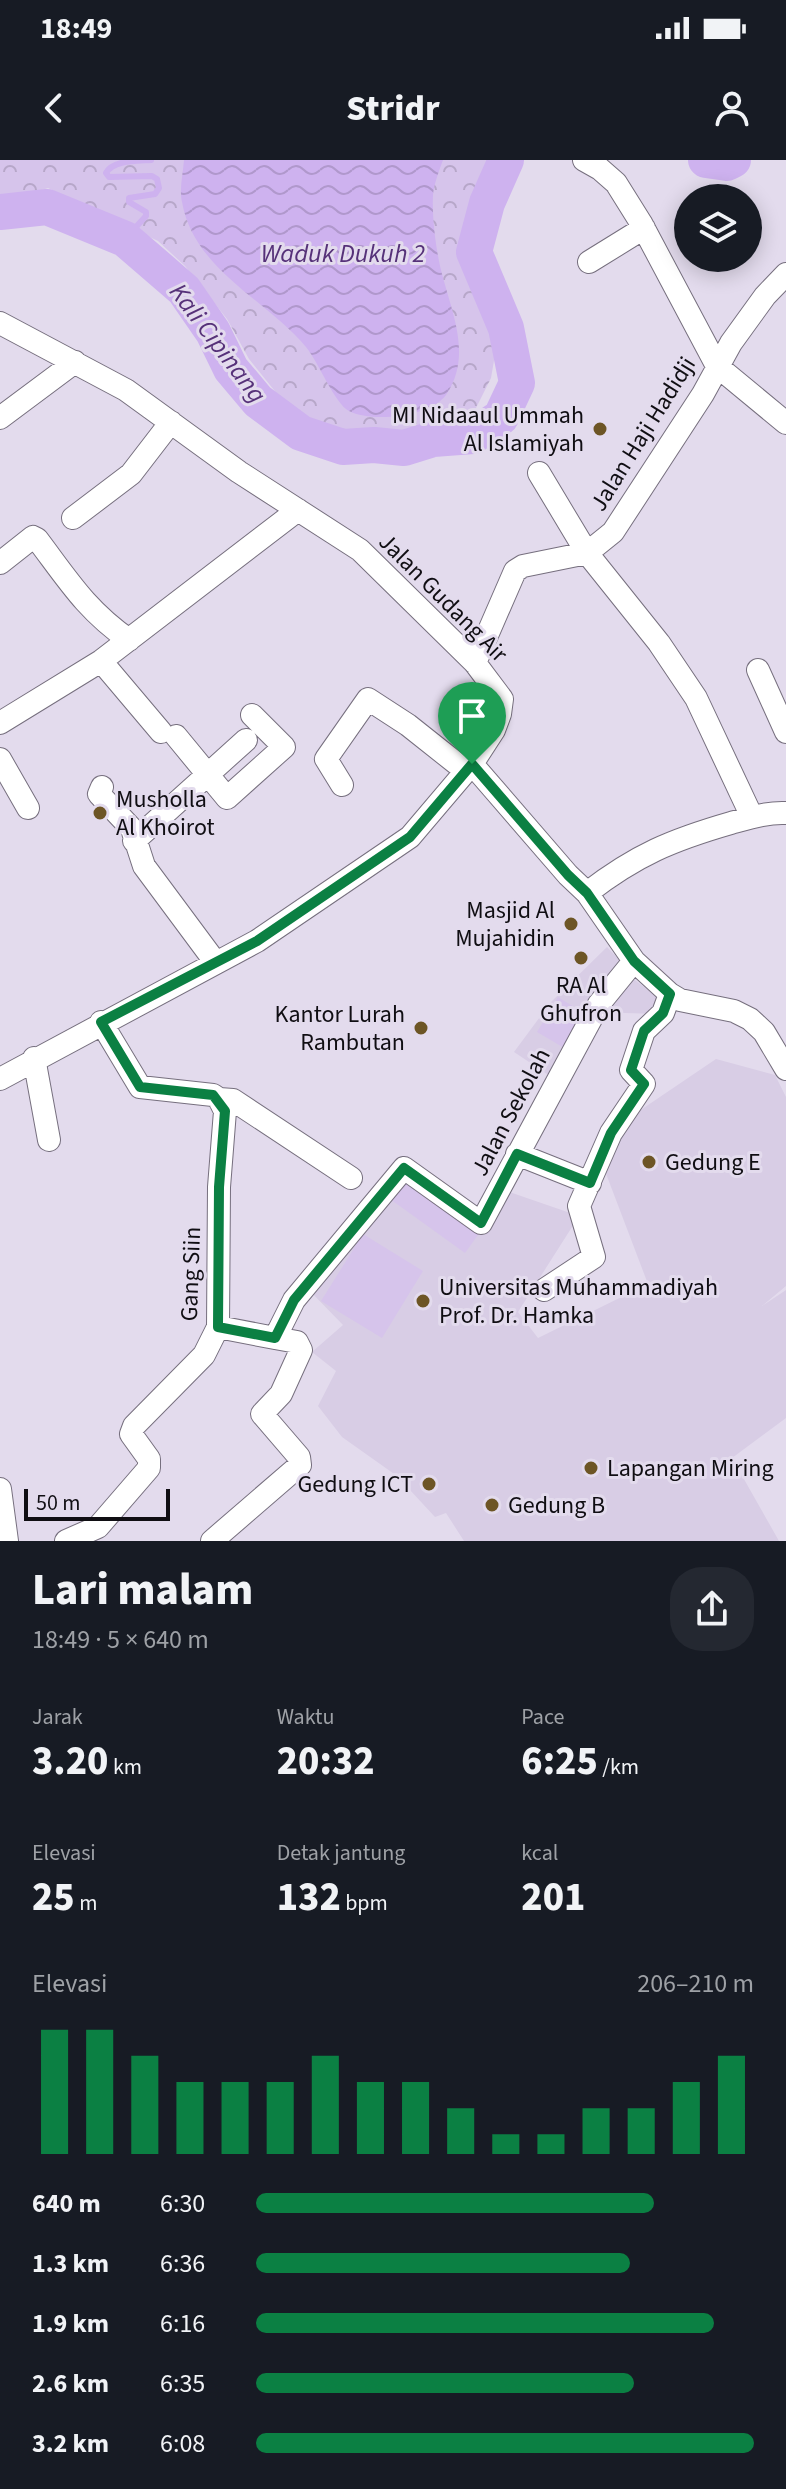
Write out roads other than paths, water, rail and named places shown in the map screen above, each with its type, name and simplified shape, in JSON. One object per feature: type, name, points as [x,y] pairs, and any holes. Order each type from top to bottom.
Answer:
[{"type":"street","points":[[584,160],[616,183],[644,228],[717,366],[786,423]]},
{"type":"street","points":[[589,262],[644,228]]},
{"type":"street","name":"Jalan Haji Hadidji","points":[[587,553],[613,532],[748,319],[786,274]]},
{"type":"street","name":"Jalan Gudang Air","points":[[0,323],[126,390],[239,472],[360,550],[475,663],[502,699],[494,730],[469,768],[410,837],[257,941],[101,1022],[0,1079]]},
{"type":"street","points":[[0,418],[75,362]]},
{"type":"street","points":[[73,518],[131,474],[171,422]]},
{"type":"street","points":[[539,473],[587,553],[659,643],[696,698],[752,817]]},
{"type":"street","points":[[0,723],[101,661],[298,510]]},
{"type":"street","points":[[0,563],[33,537],[37,539],[78,596],[104,622],[129,640]]},
{"type":"street","points":[[475,663],[515,571],[523,566],[587,553]]},
{"type":"street","points":[[101,661],[227,798],[284,747],[252,715]]},
{"type":"street","points":[[758,670],[786,732]]},
{"type":"street","points":[[342,785],[326,759],[368,699],[469,768],[587,893],[634,961],[670,994],[680,1000],[734,1011],[750,1019],[764,1032],[786,1069]]},
{"type":"street","points":[[134,841],[246,740]]},
{"type":"street","points":[[0,759],[28,808]]},
{"type":"street","points":[[102,787],[99,794],[132,829],[144,866],[216,963]]},
{"type":"street","points":[[587,893],[618,869],[654,848],[752,817],[786,813]]},
{"type":"street","name":"Jalan Sekolah","points":[[275,1338],[294,1300],[404,1168],[481,1223],[599,1004],[634,961]]},
{"type":"street","points":[[544,1290],[594,1257],[579,1206],[615,1126],[644,1084],[631,1070],[644,1031],[663,1013],[670,994]]},
{"type":"street","points":[[101,1022],[137,1085],[144,1089],[213,1095],[219,1099],[233,1100],[351,1178]]},
{"type":"street","points":[[34,1058],[49,1140]]},
{"type":"street","name":"Gang Siin","points":[[102,1534],[149,1468],[149,1459],[131,1434],[134,1426],[204,1355],[218,1327],[219,1187],[225,1111],[219,1099]]},
{"type":"street","points":[[517,1154],[590,1183]]},
{"type":"street","points":[[212,1541],[300,1465],[299,1457],[262,1414],[281,1394],[301,1350],[297,1342],[218,1327]]},
{"type":"street","points":[[0,1489],[7,1541]]},
{"type":"street","points":[[66,1541],[102,1534]]},
{"type":"water","name":"Waduk Dukuh 2","points":[[184,160],[443,160],[433,195],[434,228],[459,346],[454,379],[446,395],[427,408],[400,416],[359,415],[344,407],[306,347],[216,265],[201,247],[189,226],[182,202]]},
{"type":"waterway","points":[[125,239],[146,216],[146,212],[129,202],[129,198],[155,194],[159,188],[157,179],[152,176],[109,177],[106,173],[119,163],[151,160]]},
{"type":"waterway","name":"Kali Cipinang","points":[[0,212],[47,207],[125,239],[184,290],[213,332],[231,369],[258,401],[301,433],[343,447],[374,445],[404,448],[433,439],[473,436],[501,417],[517,383],[506,328],[474,252],[487,203],[506,160]]},
{"type":"waterway","name":"Kali Cipinang","points":[[706,160],[727,163],[733,160]]},
{"type":"place","name":"MI Nidaaul Ummah Al Islamiyah","points":[[600,429]]},
{"type":"place","name":"Musholla Al Khoirot","points":[[100,813]]},
{"type":"place","name":"Masjid Al Mujahidin","points":[[571,924]]},
{"type":"place","name":"RA Al Ghufron","points":[[581,958]]},
{"type":"place","name":"Kantor Lurah Rambutan","points":[[421,1028]]},
{"type":"place","name":"Gedung E","points":[[649,1162]]},
{"type":"place","name":"Universitas Muhammadiyah Prof. Dr. Hamka","points":[[423,1301]]},
{"type":"place","name":"Lapangan Miring","points":[[591,1468]]},
{"type":"place","name":"Gedung ICT","points":[[429,1484]]},
{"type":"place","name":"Gedung B","points":[[492,1505]]}]
